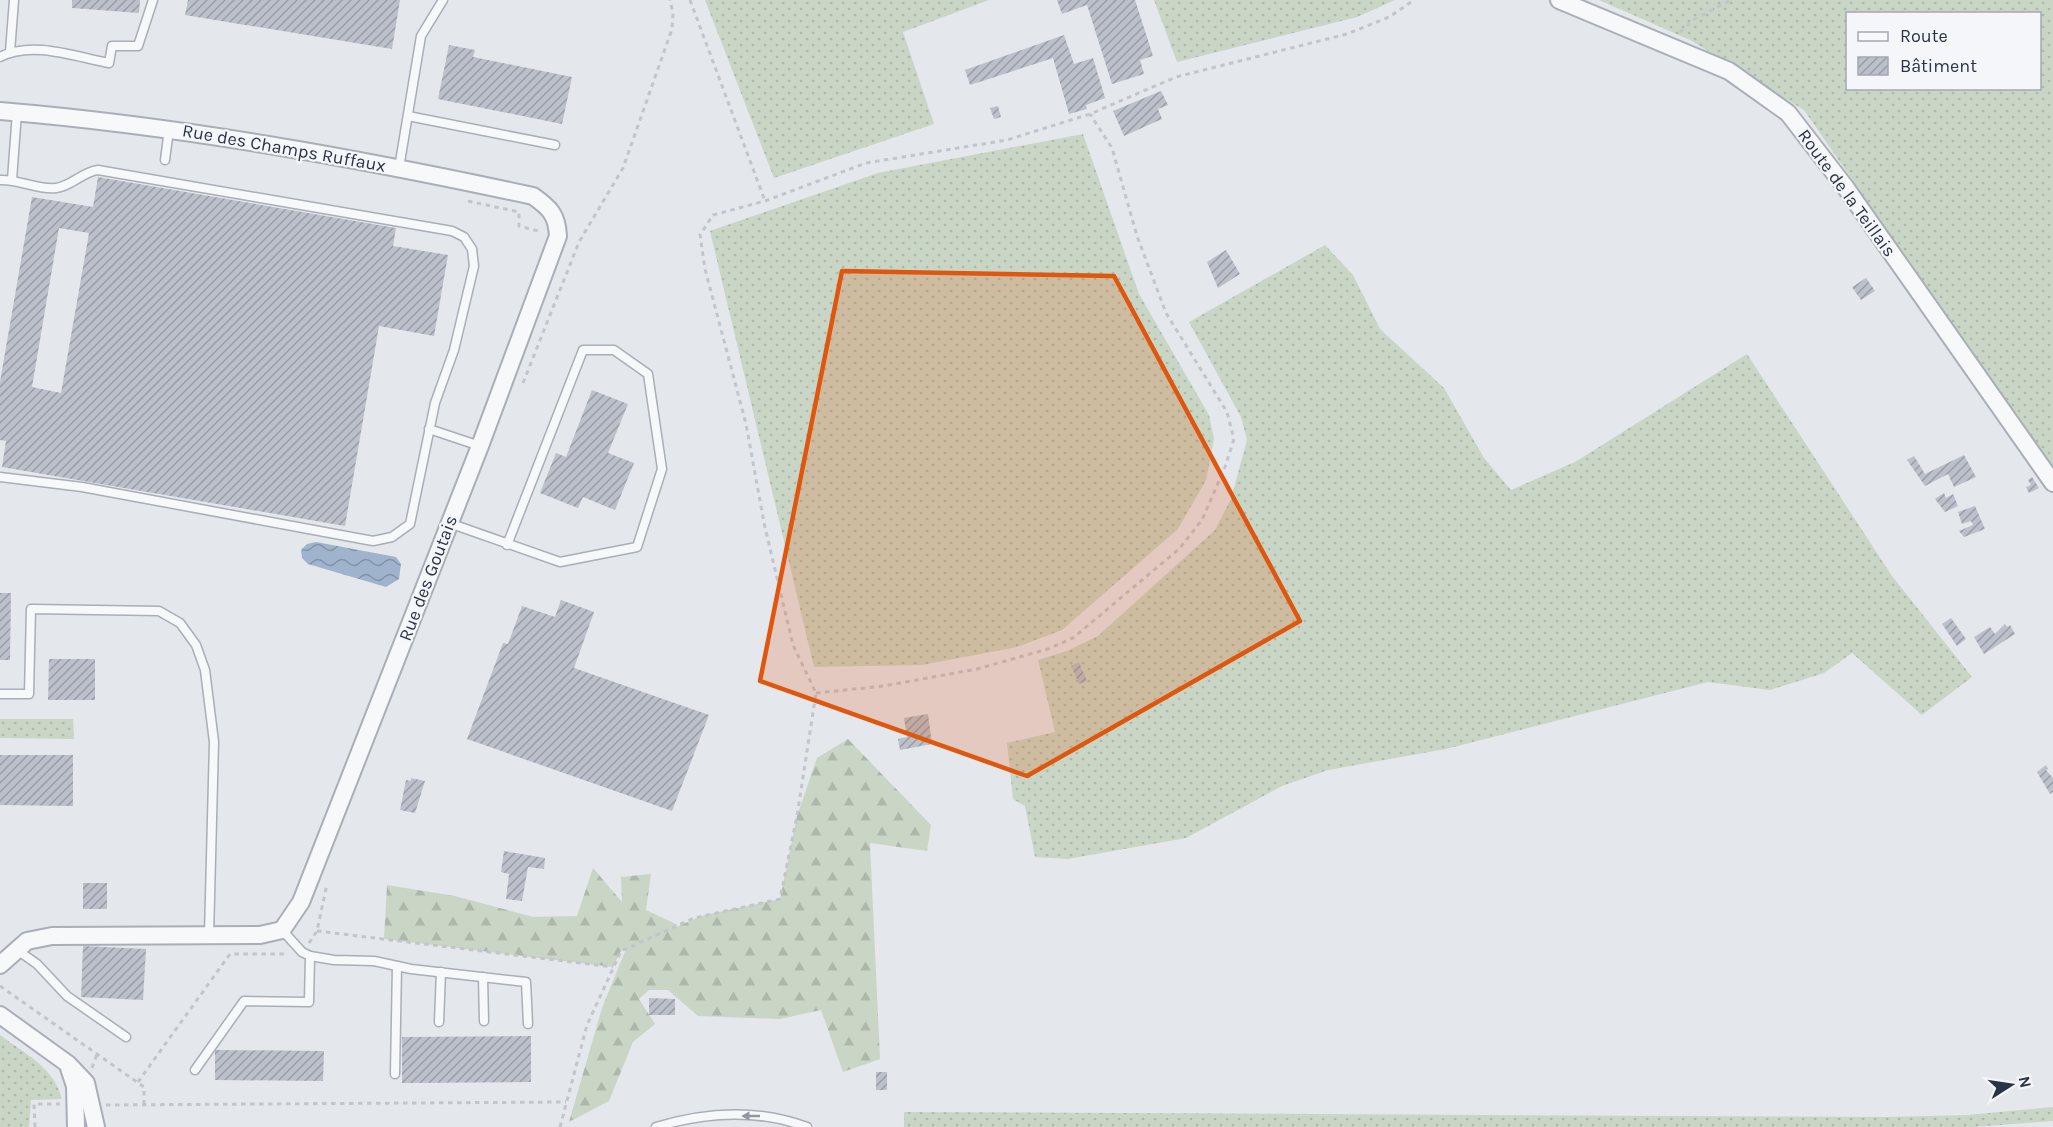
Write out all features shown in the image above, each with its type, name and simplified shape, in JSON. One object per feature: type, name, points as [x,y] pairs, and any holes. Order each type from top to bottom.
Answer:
[{"type":"street","name":"Route de la Teillais","points":[[1559,0],[1667,43],[1729,71],[1788,113],[1846,188],[2053,483]]},
{"type":"street","name":"Rue des Champs Ruffaux","points":[[0,111],[106,119],[169,129],[399,168],[533,196],[548,206],[557,228]]},
{"type":"street","name":"Rue des Goutais","points":[[282,930],[301,902],[480,446],[557,228]]},
{"type":"street","points":[[0,965],[27,941],[52,936],[260,934],[282,930]]},
{"type":"street","points":[[0,1015],[68,1064],[86,1083],[96,1127]]},
{"type":"street","points":[[68,1064],[75,1086],[76,1127]]},
{"type":"lane","points":[[10,52],[14,0]]},
{"type":"lane","points":[[0,57],[10,52],[43,51],[110,63],[112,46],[138,45],[153,0]]},
{"type":"lane","points":[[399,168],[421,36],[443,0]]},
{"type":"lane","points":[[12,180],[18,112]]},
{"type":"lane","points":[[408,116],[555,145]]},
{"type":"lane","points":[[165,160],[169,129]]},
{"type":"lane","points":[[0,180],[12,180],[49,189],[70,184],[90,171],[98,170],[452,231],[464,237],[472,249],[474,266],[454,350],[435,403],[411,524],[392,537],[373,541],[82,487],[0,477]]},
{"type":"lane","points":[[449,524],[507,545],[560,562],[637,547],[662,469],[648,374],[614,350],[583,350],[507,545]]},
{"type":"lane","points":[[429,429],[480,446]]},
{"type":"lane","points":[[0,694],[29,694],[31,609],[159,611],[180,623],[196,645],[205,670],[214,742],[208,935]]},
{"type":"lane","points":[[282,930],[306,954],[334,960],[374,961],[397,966],[526,982],[528,1024]]},
{"type":"lane","points":[[16,950],[37,964],[67,996],[126,1037]]},
{"type":"lane","points":[[195,1070],[244,1000],[309,1002],[306,954]]},
{"type":"lane","points":[[395,1074],[397,966]]},
{"type":"lane","points":[[439,1022],[441,972]]},
{"type":"lane","points":[[483,977],[484,1021]]},
{"type":"lane","points":[[656,1127],[698,1115],[708,1115],[771,1116],[807,1127]]},
{"type":"path","points":[[519,392],[579,242],[624,168],[672,29],[673,13],[670,0]]},
{"type":"path","points":[[690,0],[765,201]]},
{"type":"path","points":[[560,1127],[587,1025],[621,951],[694,918],[780,899],[797,816],[816,693],[794,645],[764,523],[746,424],[705,269],[700,235],[713,215],[765,201],[866,163],[1007,140],[1090,114],[1176,77],[1347,34],[1389,17],[1414,0]]},
{"type":"path","points":[[1667,43],[1695,19],[1731,0]]},
{"type":"path","points":[[816,693],[884,686],[976,669],[1048,649],[1073,638],[1094,623],[1179,549],[1202,520],[1226,467],[1234,439],[1227,412],[1166,313],[1137,236],[1112,148],[1090,114]]},
{"type":"path","points":[[465,200],[519,212],[519,226],[557,228],[579,242]]},
{"type":"path","points":[[317,931],[613,967]]},
{"type":"path","points":[[0,986],[144,1087],[144,1106]]},
{"type":"path","points":[[92,1105],[566,1102]]},
{"type":"path","points":[[35,1127],[34,1104],[61,1104]]},
{"type":"highlighted area","points":[[842,271],[1114,276],[1300,621],[1027,776],[760,681]]},
{"type":"green space","points":[[705,0],[989,0],[903,32],[934,124],[774,178]]},
{"type":"green space","points":[[1154,0],[1395,0],[1357,17],[1177,62]]},
{"type":"green space","points":[[1599,0],[2053,0],[2053,470],[1804,110],[1690,40]]},
{"type":"green space","points":[[1083,134],[1139,294],[1209,415],[1214,439],[1206,480],[1178,529],[1062,630],[1017,647],[922,665],[814,667],[710,231],[878,173]]},
{"type":"green space","points":[[1325,245],[1353,275],[1380,329],[1444,388],[1484,458],[1511,490],[1575,462],[1747,354],[1892,576],[1972,677],[1922,715],[1852,653],[1824,673],[1770,690],[1708,682],[1446,749],[1328,770],[1282,786],[1186,838],[1068,859],[1035,857],[1025,806],[1013,799],[1007,743],[1055,732],[1038,660],[1067,651],[1098,636],[1215,530],[1231,499],[1247,440],[1241,417],[1189,322]]},
{"type":"green space","points":[[0,719],[73,719],[74,739],[0,738]]},
{"type":"green space","points":[[848,739],[931,825],[927,851],[870,843],[880,1059],[843,1072],[821,1010],[780,1019],[698,1016],[668,990],[649,990],[639,999],[655,1024],[633,1042],[609,1101],[569,1122],[602,1008],[626,949],[621,951],[613,967],[384,939],[387,885],[455,896],[533,917],[577,916],[593,868],[622,902],[621,877],[651,874],[646,910],[678,925],[672,929],[701,916],[780,899],[797,816],[817,758]]},
{"type":"green space","points":[[0,1035],[45,1070],[58,1088],[62,1099],[31,1100],[29,1127],[0,1127]]},
{"type":"green space","points":[[2053,1107],[2053,1121],[1972,1127],[904,1127],[904,1112],[1887,1117],[1968,1115]]},
{"type":"water","points":[[316,542],[396,557],[401,564],[399,579],[386,587],[308,564],[302,558],[301,550],[307,544]]},
{"type":"building","points":[[72,0],[140,0],[139,13],[72,8]]},
{"type":"building","points":[[188,0],[400,0],[392,49],[185,15]]},
{"type":"building","points":[[1057,0],[1135,0],[1153,56],[1140,60],[1144,74],[1112,84],[1087,5],[1062,14]]},
{"type":"building","points":[[1064,35],[1074,64],[1093,58],[1105,98],[1086,105],[1087,109],[1069,114],[1053,58],[970,85],[965,70]]},
{"type":"building","points":[[449,45],[475,50],[473,57],[572,77],[562,124],[438,99]]},
{"type":"building","points":[[1161,91],[1168,105],[1158,109],[1162,119],[1124,136],[1113,111]]},
{"type":"building","points":[[998,106],[1001,117],[994,119],[990,108]]},
{"type":"building","points":[[98,177],[396,228],[393,246],[448,255],[434,336],[379,326],[345,526],[2,467],[6,441],[0,440],[0,382],[32,197],[93,207]],"holes":[[[59,228],[89,233],[61,393],[32,387]]]},
{"type":"building","points":[[1226,250],[1240,274],[1218,288],[1207,262]]},
{"type":"building","points":[[1866,278],[1875,291],[1861,300],[1852,287]]},
{"type":"building","points":[[592,390],[628,404],[608,453],[634,463],[615,510],[583,497],[578,508],[540,493],[556,453],[566,457]]},
{"type":"building","points":[[1964,455],[1976,477],[1954,487],[1948,474],[1925,486],[1907,460],[1914,456],[1925,474]]},
{"type":"building","points":[[2032,477],[2039,488],[2029,493],[2026,487],[2031,485],[2028,480]]},
{"type":"building","points":[[1944,493],[1946,498],[1953,494],[1958,506],[1945,512],[1935,499]]},
{"type":"building","points":[[1975,506],[1985,529],[1964,537],[1959,531],[1973,525],[1971,521],[1962,524],[1958,512]]},
{"type":"building","points":[[0,593],[11,593],[10,660],[0,660]]},
{"type":"building","points":[[561,600],[594,612],[574,668],[709,715],[672,811],[467,739],[503,643],[508,644],[522,606],[555,617]]},
{"type":"building","points":[[1951,618],[1966,639],[1957,646],[1942,624]]},
{"type":"building","points":[[2005,624],[2007,627],[2010,625],[2015,634],[1984,654],[1974,637],[1990,627],[1995,634]]},
{"type":"building","points":[[49,659],[95,659],[95,700],[48,700]]},
{"type":"building","points":[[1079,662],[1087,681],[1079,684],[1071,666]]},
{"type":"building","points":[[928,714],[932,744],[900,750],[898,739],[907,737],[904,718]]},
{"type":"building","points":[[0,755],[73,755],[73,806],[0,805]]},
{"type":"building","points":[[2046,765],[2048,769],[2046,770],[2053,778],[2053,792],[2050,794],[2037,772]]},
{"type":"building","points":[[411,778],[425,781],[415,813],[400,810],[406,780],[411,781]]},
{"type":"building","points":[[504,851],[545,858],[544,869],[528,867],[522,901],[506,899],[509,874],[501,872]]},
{"type":"building","points":[[83,883],[107,883],[107,909],[83,909]]},
{"type":"building","points":[[83,946],[146,949],[143,1000],[81,997]]},
{"type":"building","points":[[649,998],[675,999],[675,1015],[649,1015]]},
{"type":"building","points":[[531,1036],[531,1082],[402,1083],[402,1037]]},
{"type":"building","points":[[215,1050],[324,1051],[323,1081],[215,1080]]},
{"type":"building","points":[[876,1072],[887,1072],[887,1090],[876,1090]]}]
